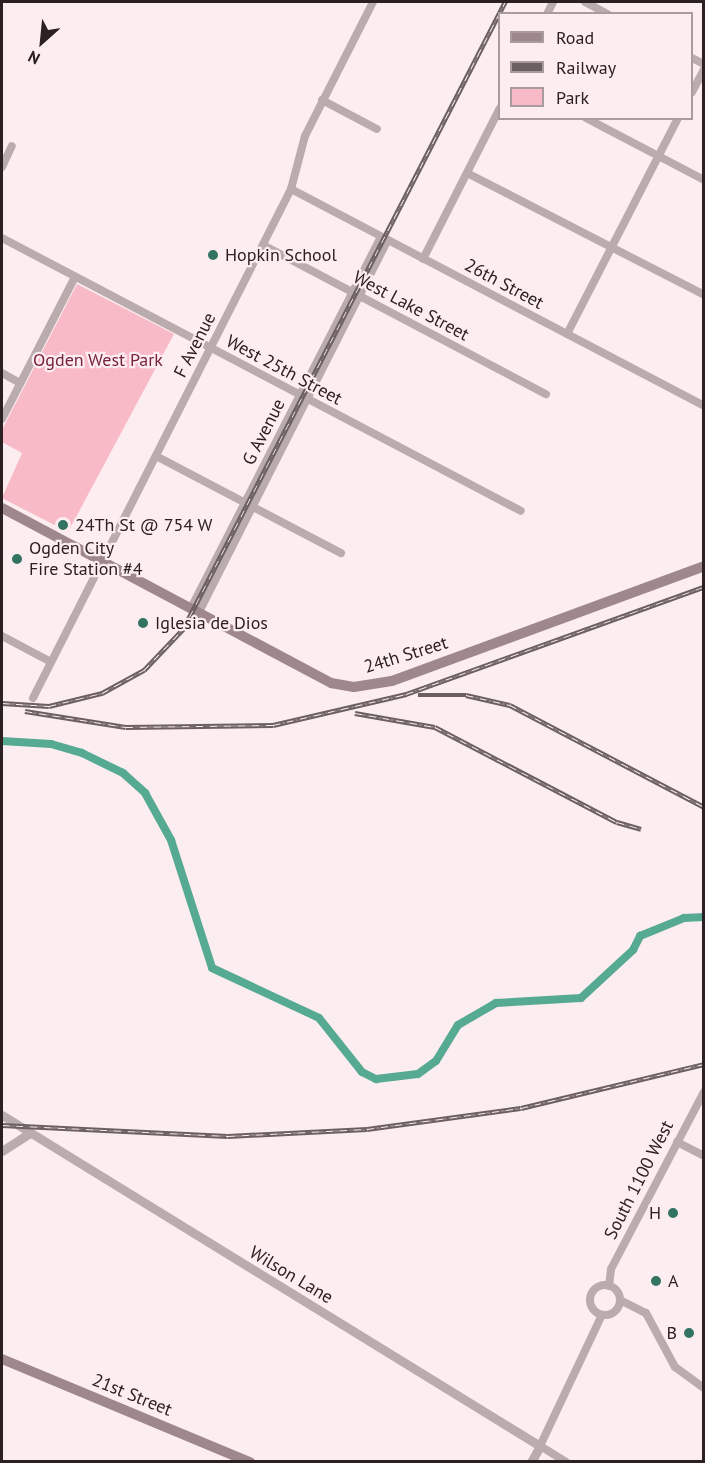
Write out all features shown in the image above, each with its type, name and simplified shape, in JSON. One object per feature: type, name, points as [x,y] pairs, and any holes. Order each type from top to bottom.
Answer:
[{"type":"main road","name":"24th Street","points":[[2,508],[331,682],[370,686],[704,566]]},
{"type":"main road","name":"21st Street","points":[[2,1359],[250,1461]]},
{"type":"street","name":"F Avenue","points":[[33,698],[291,189],[305,136],[373,2]]},
{"type":"street","points":[[585,2],[604,12]]},
{"type":"street","points":[[693,90],[704,67]]},
{"type":"street","points":[[322,100],[377,129]]},
{"type":"street","points":[[423,259],[498,112]]},
{"type":"street","points":[[590,120],[704,180]]},
{"type":"street","points":[[567,334],[677,120]]},
{"type":"street","points":[[2,167],[12,146]]},
{"type":"street","points":[[467,173],[704,295]]},
{"type":"street","name":"26th Street","points":[[291,189],[704,406]]},
{"type":"street","name":"West 25th Street","points":[[2,238],[521,511]]},
{"type":"street","name":"G Avenue","points":[[195,610],[385,238]]},
{"type":"street","name":"West Lake Street","points":[[263,245],[546,394]]},
{"type":"street","points":[[2,419],[75,277]]},
{"type":"street","points":[[2,373],[20,383]]},
{"type":"street","points":[[156,456],[341,553]]},
{"type":"street","points":[[2,636],[51,662]]},
{"type":"street","name":"South 1100 West","points":[[609,1286],[611,1269],[703,1092]]},
{"type":"street","name":"Wilson Lane","points":[[2,1115],[28,1134],[566,1461]]},
{"type":"street","points":[[2,1151],[28,1134]]},
{"type":"street","points":[[677,1142],[704,1156]]},
{"type":"street","points":[[602,1315],[592,1307],[591,1297],[596,1288],[609,1286],[620,1300],[646,1313],[675,1367],[704,1388]]},
{"type":"street","points":[[531,1461],[602,1315],[617,1310],[620,1300]]},
{"type":"green space","name":"Ogden West Park","points":[[77,284],[174,334],[68,532],[2,498],[22,453],[2,442],[2,430]]},
{"type":"waterway","points":[[2,741],[51,744],[82,753],[123,773],[145,793],[171,840],[212,968],[319,1018],[362,1072],[376,1079],[418,1074],[436,1061],[458,1025],[496,1003],[581,998],[633,950],[640,936],[684,918],[704,917]]},
{"type":"railway","points":[[500,12],[505,2]]},
{"type":"railway","points":[[2,703],[49,706],[102,693],[144,670],[183,629],[498,16]]},
{"type":"railway","points":[[25,711],[126,727],[273,725],[406,694],[704,587]]},
{"type":"railway","points":[[418,695],[466,695],[510,705],[704,807]]},
{"type":"railway","points":[[355,713],[435,727],[617,822],[641,829]]},
{"type":"railway","points":[[2,1125],[228,1136],[367,1129],[521,1108],[704,1064]]},
{"type":"place","name":"Hopkin School","points":[[213,255]]},
{"type":"place","name":"24Th St @ 754 W","points":[[63,525]]},
{"type":"place","name":"Ogden City Fire Station #4","points":[[17,559]]},
{"type":"place","name":"Iglesia de Dios","points":[[143,623]]},
{"type":"place","name":"H","points":[[673,1213]]},
{"type":"place","name":"A","points":[[656,1281]]},
{"type":"place","name":"B","points":[[689,1333]]}]
